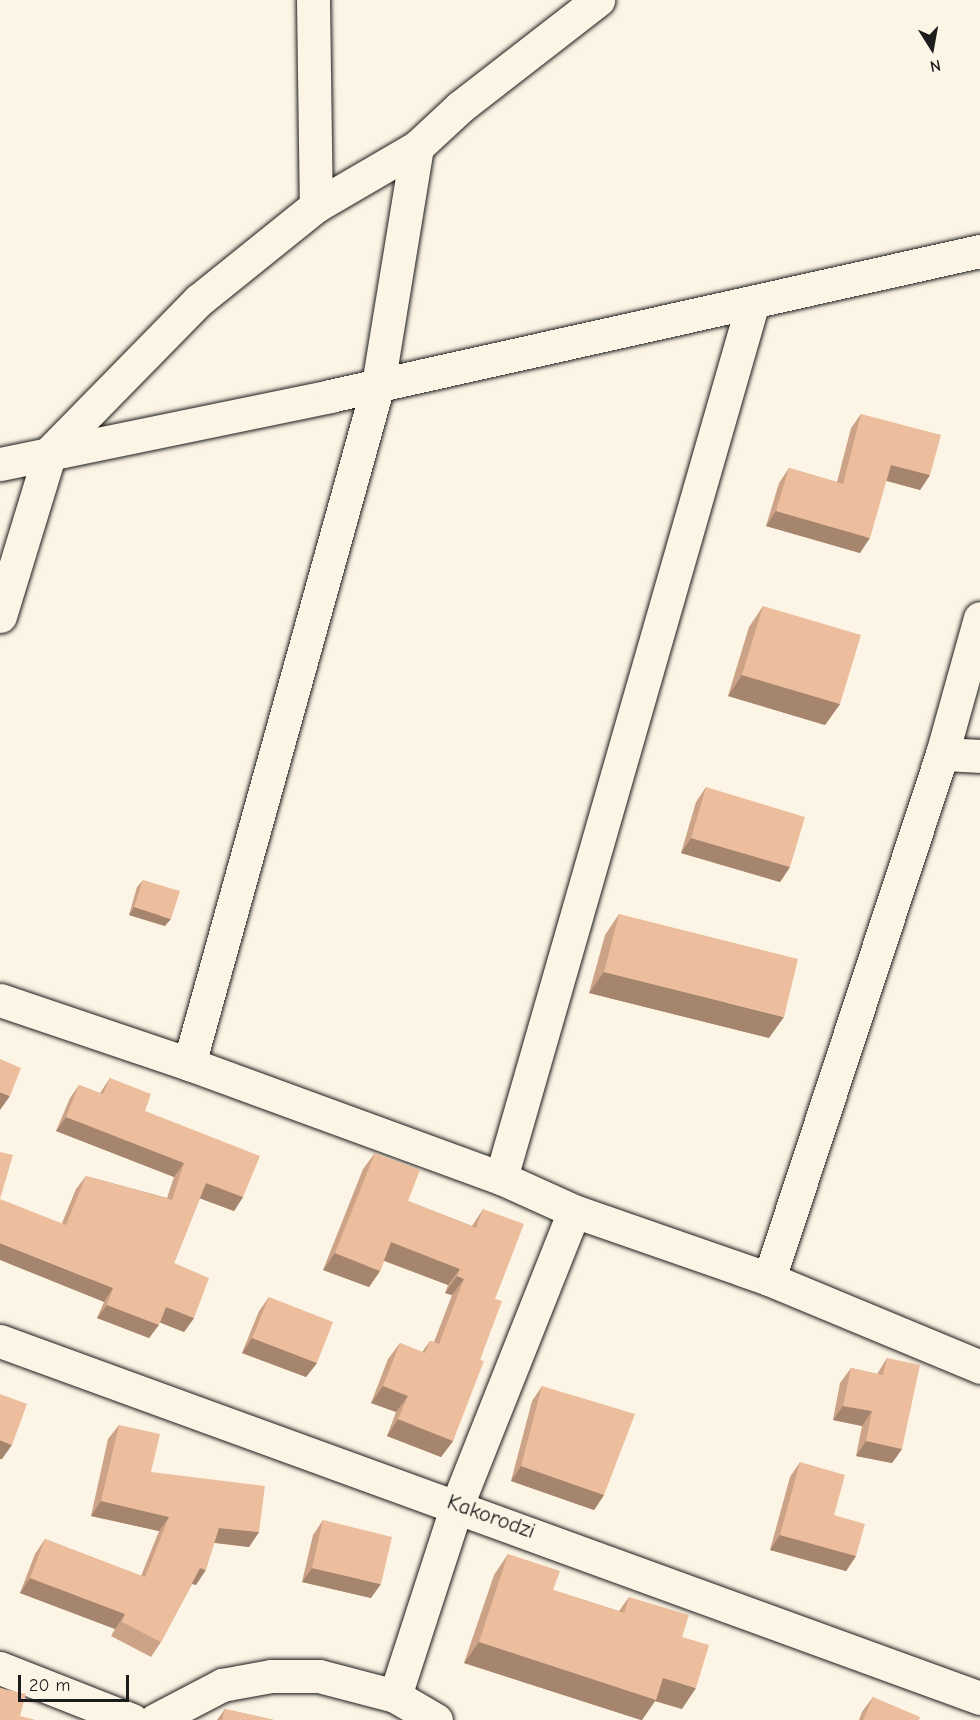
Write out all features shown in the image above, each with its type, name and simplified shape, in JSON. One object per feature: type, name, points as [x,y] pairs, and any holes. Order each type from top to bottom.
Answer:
[{"type":"street","points":[[313,0],[316,206]]},
{"type":"street","points":[[0,616],[50,452],[199,300],[316,206],[417,147],[460,107],[598,0]]},
{"type":"street","points":[[189,1064],[378,386],[417,147]]},
{"type":"street","points":[[0,464],[378,386],[980,251]]},
{"type":"street","points":[[501,1178],[753,302]]},
{"type":"street","points":[[769,1279],[942,754],[980,618]]},
{"type":"street","points":[[942,754],[980,756]]},
{"type":"street","points":[[0,1000],[189,1064],[501,1178],[574,1211],[769,1279],[980,1367]]},
{"type":"street","points":[[395,1696],[457,1505],[574,1211]]},
{"type":"street","name":"Kakorodzi","points":[[0,1341],[457,1505],[980,1698]]},
{"type":"street","points":[[0,1668],[132,1720]]},
{"type":"street","points":[[155,1720],[222,1685],[271,1676],[319,1676],[395,1696],[436,1720]]},
{"type":"building","points":[[861,414],[941,435],[930,475],[891,465],[870,538],[776,511],[789,468],[843,484]]},
{"type":"building","points":[[763,606],[861,635],[840,704],[742,675]]},
{"type":"building","points":[[706,787],[805,817],[790,867],[691,838]]},
{"type":"building","points":[[143,880],[180,891],[171,919],[134,907]]},
{"type":"building","points":[[619,914],[798,959],[784,1017],[604,972]]},
{"type":"building","points":[[0,1059],[21,1068],[10,1096],[0,1092]]},
{"type":"building","points":[[110,1078],[151,1094],[145,1111],[260,1156],[243,1197],[206,1183],[174,1263],[209,1278],[194,1318],[166,1307],[159,1325],[107,1305],[113,1288],[0,1243],[0,1199],[66,1225],[86,1176],[172,1200],[184,1163],[66,1117],[79,1085],[103,1094]]},
{"type":"building","points":[[0,1152],[13,1155],[0,1199]]},
{"type":"building","points":[[375,1153],[420,1170],[408,1201],[476,1228],[483,1209],[524,1224],[495,1299],[502,1301],[480,1360],[484,1361],[453,1441],[398,1419],[408,1396],[383,1386],[400,1343],[425,1353],[430,1341],[439,1344],[464,1279],[457,1276],[460,1269],[391,1242],[380,1271],[335,1253]]},
{"type":"building","points":[[269,1297],[333,1322],[317,1363],[252,1338]]},
{"type":"building","points":[[887,1358],[920,1365],[902,1449],[866,1441],[872,1411],[843,1406],[851,1368],[883,1375]]},
{"type":"building","points":[[542,1386],[635,1414],[604,1495],[521,1466]]},
{"type":"building","points":[[0,1394],[27,1404],[12,1445],[0,1440]]},
{"type":"building","points":[[119,1425],[160,1434],[151,1472],[265,1486],[259,1532],[219,1528],[206,1570],[200,1568],[161,1642],[122,1622],[125,1614],[30,1578],[45,1539],[145,1577],[169,1517],[101,1501]]},
{"type":"building","points":[[800,1462],[845,1475],[834,1515],[865,1524],[856,1556],[780,1535]]},
{"type":"building","points":[[323,1520],[392,1537],[381,1584],[312,1568]]},
{"type":"building","points":[[508,1554],[560,1571],[553,1590],[624,1613],[629,1597],[689,1615],[682,1637],[709,1645],[696,1688],[663,1678],[656,1700],[479,1642]]},
{"type":"building","points":[[0,1688],[26,1694],[20,1716],[36,1720],[0,1720]]},
{"type":"building","points":[[873,1697],[920,1717],[919,1720],[863,1720]]},
{"type":"building","points":[[225,1709],[274,1720],[222,1720]]}]
